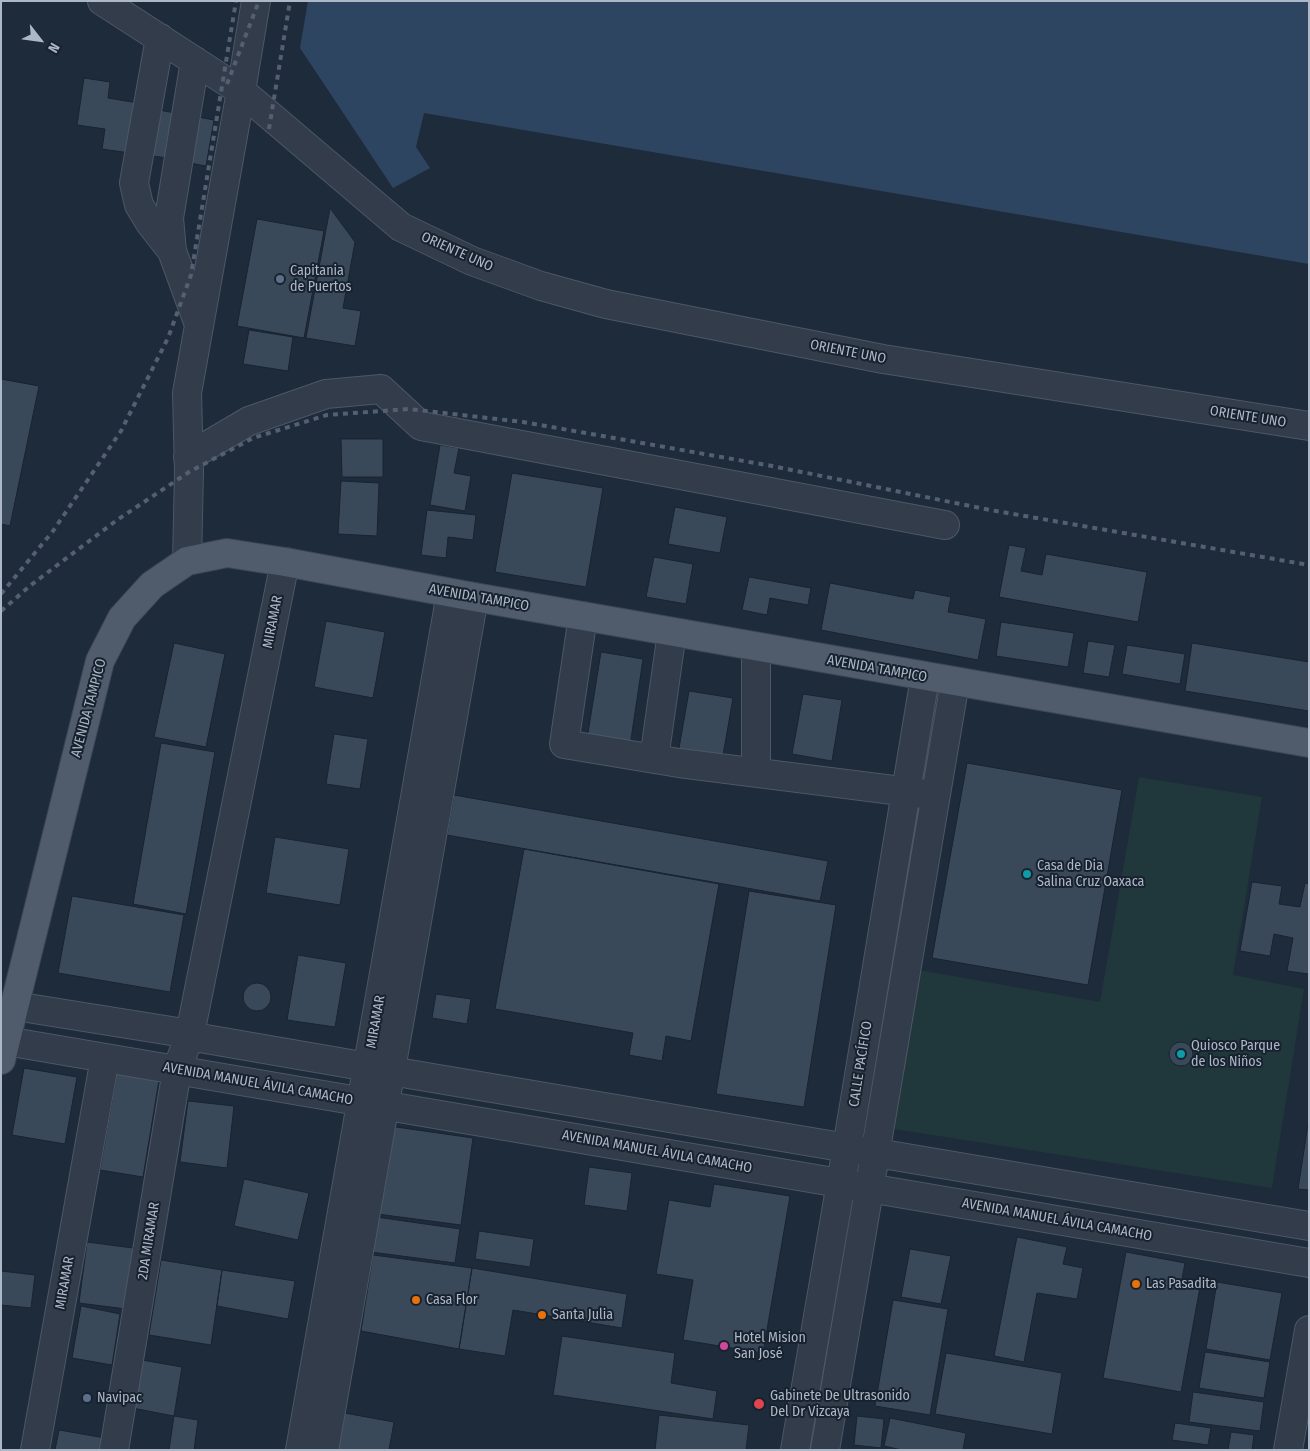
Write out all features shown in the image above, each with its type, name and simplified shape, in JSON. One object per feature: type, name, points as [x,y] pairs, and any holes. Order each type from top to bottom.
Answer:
[{"type":"main road","name":"AVENIDA TAMPICO","points":[[4,1050],[100,661],[122,618],[152,585],[187,562],[227,553],[285,562],[924,677],[1309,743]]},
{"type":"street","name":"ORIENTE UNO","points":[[102,1],[240,91],[401,227],[472,260],[541,286],[606,304],[883,359],[1309,426]]},
{"type":"street","points":[[187,562],[187,392],[256,1]]},
{"type":"street","points":[[160,38],[134,183],[139,205],[150,223],[172,251]]},
{"type":"street","points":[[195,61],[169,218],[172,251],[198,322]]},
{"type":"street","points":[[188,456],[249,421],[326,394],[381,390],[421,426],[945,525]]},
{"type":"street","name":"MIRAMAR","points":[[190,1034],[285,562]]},
{"type":"street","name":"MIRAMAR","points":[[324,1450],[373,1104],[462,595]]},
{"type":"street","points":[[583,616],[564,744],[654,759],[935,796]]},
{"type":"street","points":[[654,759],[672,632]]},
{"type":"street","points":[[756,647],[756,772]]},
{"type":"street","name":"CALLE PACÍFICO","points":[[795,1450],[847,1148],[924,677]]},
{"type":"street","name":"CALLE PACÍFICO","points":[[825,1450],[955,682]]},
{"type":"street","points":[[15,1006],[190,1034],[200,1038],[379,1069],[1309,1226]]},
{"type":"street","name":"2DA MIRAMAR","points":[[114,1450],[177,1070],[190,1034]]},
{"type":"street","name":"AVENIDA MANUEL ÁVILA CAMACHO","points":[[4,1050],[105,1058],[1309,1263]]},
{"type":"street","name":"MIRAMAR","points":[[35,1450],[105,1058]]},
{"type":"street","name":"MIRAMAR","points":[[300,1450],[373,1104]]},
{"type":"street","points":[[1288,1450],[1309,1330]]},
{"type":"green space","points":[[1139,777],[1262,797],[1233,975],[1304,989],[1272,1188],[894,1129],[919,970],[1100,1002]]},
{"type":"water","points":[[308,1],[1309,1],[1309,264],[424,113],[416,147],[430,168],[393,188],[300,48]]},
{"type":"building","points":[[84,78],[110,82],[108,98],[138,103],[130,153],[102,149],[105,129],[77,125]]},
{"type":"building","points":[[159,110],[175,113],[168,158],[152,156]]},
{"type":"building","points":[[198,117],[214,120],[206,166],[190,163]]},
{"type":"building","points":[[330,208],[355,242],[343,308],[361,311],[355,346],[306,338]]},
{"type":"building","name":"Capitania de Puertos","points":[[257,219],[324,231],[304,338],[237,326]]},
{"type":"building","points":[[249,330],[293,337],[288,371],[243,364]]},
{"type":"building","points":[[1,379],[39,386],[10,526],[1,524]]},
{"type":"building","points":[[341,439],[383,439],[383,477],[342,477]]},
{"type":"building","points":[[440,445],[459,448],[454,473],[471,476],[465,511],[430,505]]},
{"type":"building","points":[[512,473],[603,488],[586,587],[495,572]]},
{"type":"building","points":[[341,481],[379,483],[377,536],[338,534]]},
{"type":"building","points":[[675,507],[727,517],[720,553],[668,544]]},
{"type":"building","points":[[427,510],[476,515],[473,540],[448,537],[446,558],[421,555]]},
{"type":"building","points":[[1009,545],[1026,548],[1021,571],[1042,575],[1046,554],[1147,572],[1138,622],[999,597]]},
{"type":"building","points":[[654,557],[693,564],[686,604],[646,597]]},
{"type":"building","points":[[749,577],[811,588],[808,605],[770,598],[767,615],[742,610]]},
{"type":"building","points":[[830,583],[913,599],[915,590],[951,597],[948,612],[986,619],[978,660],[821,630]]},
{"type":"building","points":[[326,621],[385,632],[373,698],[314,687]]},
{"type":"building","points":[[1001,622],[1074,633],[1068,667],[996,656]]},
{"type":"building","points":[[1088,641],[1115,645],[1109,677],[1083,673]]},
{"type":"building","points":[[174,643],[225,654],[206,747],[154,737]]},
{"type":"building","points":[[1192,643],[1309,662],[1309,711],[1185,691]]},
{"type":"building","points":[[1127,645],[1185,654],[1180,684],[1122,674]]},
{"type":"building","points":[[601,652],[643,659],[630,746],[587,739]]},
{"type":"building","points":[[689,691],[733,698],[722,761],[678,754]]},
{"type":"building","points":[[803,694],[842,700],[832,761],[792,754]]},
{"type":"building","points":[[334,734],[368,739],[360,789],[326,784]]},
{"type":"building","points":[[161,743],[215,752],[186,914],[133,904]]},
{"type":"building","name":"Casa de Dia Salina Cruz Oaxaca","points":[[967,763],[1122,790],[1088,985],[932,958]]},
{"type":"building","points":[[454,795],[828,861],[820,901],[447,835]]},
{"type":"building","points":[[275,837],[349,849],[340,905],[266,893]]},
{"type":"building","points":[[524,849],[719,884],[691,1041],[666,1036],[662,1061],[629,1055],[633,1033],[495,1009]]},
{"type":"building","points":[[1252,882],[1282,886],[1279,904],[1300,907],[1305,883],[1309,884],[1309,974],[1287,971],[1293,938],[1274,934],[1270,956],[1240,951]]},
{"type":"building","points":[[749,891],[836,905],[804,1107],[716,1094]]},
{"type":"building","points":[[72,896],[184,915],[170,992],[58,973]]},
{"type":"building","points":[[298,955],[346,963],[335,1027],[287,1020]]},
{"type":"building","points":[[257,983],[267,987],[271,997],[267,1007],[257,1011],[247,1007],[243,997],[247,987]]},
{"type":"building","points":[[436,994],[471,999],[467,1024],[432,1018]]},
{"type":"building","name":"Quiosco Parque de los Niños","points":[[1181,1042],[1189,1046],[1193,1054],[1189,1062],[1181,1066],[1173,1062],[1169,1054],[1173,1046]]},
{"type":"building","points":[[24,1068],[77,1077],[65,1144],[12,1135]]},
{"type":"building","points":[[117,1073],[159,1080],[143,1177],[100,1170]]},
{"type":"building","points":[[188,1101],[234,1106],[227,1168],[180,1162]]},
{"type":"building","points":[[1309,1118],[1309,1190],[1298,1189]]},
{"type":"building","points":[[389,1126],[473,1138],[461,1225],[377,1214]]},
{"type":"building","points":[[589,1167],[632,1173],[627,1211],[584,1205]]},
{"type":"building","points":[[244,1179],[309,1193],[298,1240],[234,1226]]},
{"type":"building","points":[[714,1184],[790,1196],[763,1353],[683,1340],[693,1280],[656,1274],[669,1200],[710,1207]]},
{"type":"building","points":[[376,1217],[460,1229],[455,1263],[371,1252]]},
{"type":"building","points":[[479,1231],[534,1239],[530,1267],[475,1259]]},
{"type":"building","points":[[1017,1237],[1067,1247],[1063,1264],[1083,1268],[1077,1299],[1037,1293],[1024,1362],[994,1356]]},
{"type":"building","points":[[87,1242],[133,1248],[126,1309],[79,1303]]},
{"type":"building","points":[[910,1249],[951,1256],[941,1304],[901,1297]]},
{"type":"building","points":[[1126,1252],[1185,1263],[1181,1284],[1200,1287],[1181,1392],[1103,1378]]},
{"type":"building","name":"Casa Flor","points":[[373,1255],[472,1268],[459,1349],[361,1331]]},
{"type":"building","points":[[161,1260],[222,1270],[211,1345],[149,1335]]},
{"type":"building","points":[[472,1268],[627,1294],[622,1328],[513,1310],[505,1356],[459,1349]]},
{"type":"building","points":[[222,1270],[295,1281],[288,1319],[217,1306]]},
{"type":"building","points":[[1,1271],[35,1275],[31,1308],[1,1305]]},
{"type":"building","points":[[1217,1282],[1282,1293],[1270,1360],[1206,1349]]},
{"type":"building","points":[[893,1300],[948,1309],[930,1415],[875,1406]]},
{"type":"building","points":[[81,1306],[120,1314],[112,1365],[72,1358]]},
{"type":"building","points":[[562,1336],[675,1353],[671,1383],[717,1391],[713,1419],[553,1395]]},
{"type":"building","points":[[1205,1352],[1270,1362],[1264,1398],[1199,1388]]},
{"type":"building","points":[[946,1353],[1062,1373],[1052,1434],[935,1414]]},
{"type":"building","points":[[136,1359],[182,1367],[174,1416],[127,1407]]},
{"type":"building","points":[[1193,1392],[1264,1402],[1260,1431],[1189,1422]]},
{"type":"building","points":[[339,1412],[394,1422],[389,1450],[331,1450]]},
{"type":"building","points":[[659,1415],[749,1425],[746,1450],[655,1450]]},
{"type":"building","points":[[174,1416],[198,1420],[194,1450],[169,1450]]},
{"type":"building","points":[[857,1416],[884,1419],[881,1448],[854,1445]]},
{"type":"building","points":[[890,1418],[966,1433],[963,1450],[902,1450],[884,1446]]},
{"type":"building","points":[[1175,1423],[1211,1428],[1208,1445],[1172,1440]]},
{"type":"building","points":[[59,1430],[105,1438],[102,1450],[55,1450]]},
{"type":"building","points":[[1231,1432],[1254,1435],[1252,1450],[1228,1450]]},
{"type":"railway","points":[[1,594],[53,531],[121,431],[168,338],[191,275],[236,1]]},
{"type":"railway","points":[[227,84],[259,1]]},
{"type":"railway","points":[[269,129],[290,1]]},
{"type":"railway","points":[[1,611],[31,585],[117,520],[189,472],[253,438],[327,415],[409,409],[523,422],[772,466],[990,510],[1309,565]]},
{"type":"place","name":"Capitania de Puertos","points":[[280,279]]},
{"type":"place","name":"Casa de Dia Salina Cruz Oaxaca","points":[[1027,874]]},
{"type":"place","name":"Quiosco Parque de los Niños","points":[[1181,1054]]},
{"type":"place","name":"Las Pasadita","points":[[1136,1284]]},
{"type":"place","name":"Casa Flor","points":[[416,1300]]},
{"type":"place","name":"Santa Julia","points":[[542,1315]]},
{"type":"place","name":"Hotel Mision San José","points":[[724,1346]]},
{"type":"place","name":"Navipac","points":[[87,1398]]},
{"type":"place","name":"Gabinete De Ultrasonido Del Dr Vizcaya","points":[[759,1404]]}]
